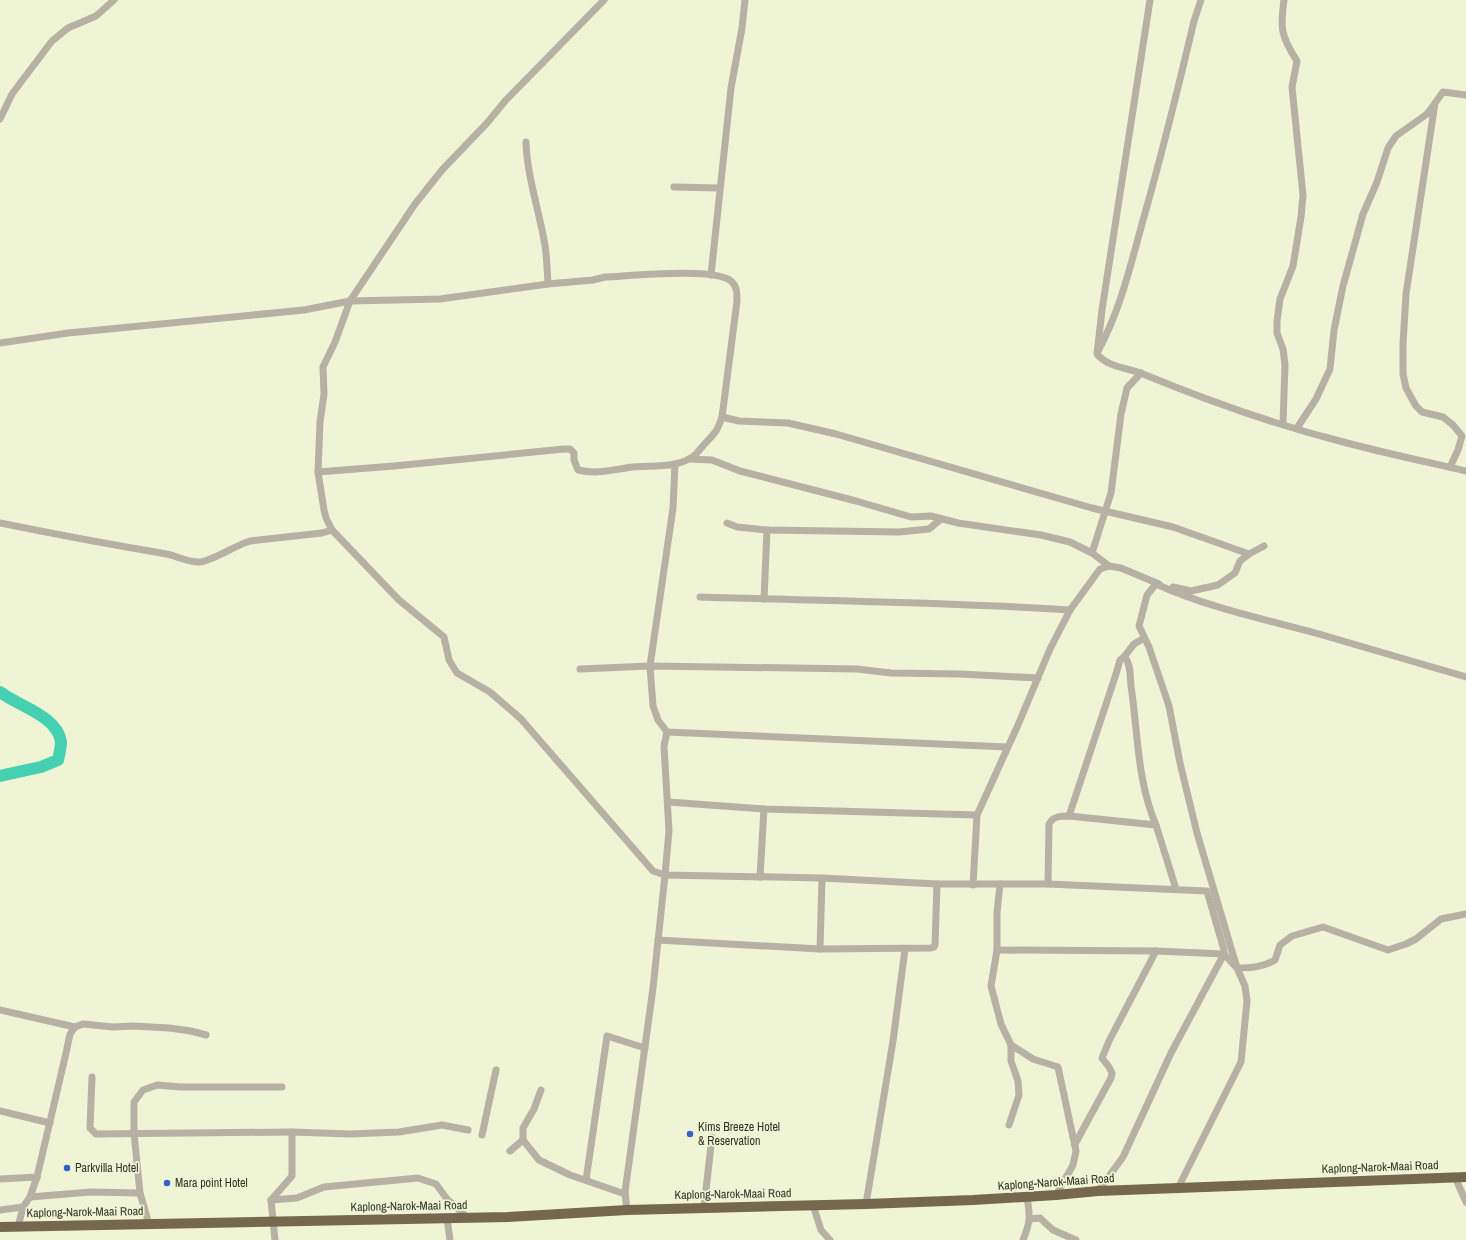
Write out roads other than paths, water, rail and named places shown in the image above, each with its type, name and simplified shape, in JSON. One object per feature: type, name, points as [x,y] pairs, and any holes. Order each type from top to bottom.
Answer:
[{"type":"highway","name":"Kaplong-Narok-Maai Road","points":[[0,1227],[508,1217],[627,1210],[866,1204],[1027,1197],[1098,1191],[1466,1177]]},
{"type":"street","points":[[0,120],[12,94],[52,41],[68,28],[96,16],[114,0]]},
{"type":"street","points":[[604,0],[516,90],[442,170],[415,204],[350,301],[324,367],[324,394],[320,422],[318,472],[326,518],[332,530],[399,600],[444,637],[449,660],[456,673],[490,692],[521,719],[653,871],[665,875],[822,878],[974,885],[1048,884],[1206,891],[1224,954],[1171,1053],[1123,1157],[1098,1191]]},
{"type":"street","points":[[711,275],[719,188],[731,88],[742,28],[745,0]]},
{"type":"street","points":[[1097,354],[1102,310],[1150,0]]},
{"type":"street","points":[[1097,354],[1112,322],[1128,277],[1156,176],[1194,21],[1201,0]]},
{"type":"street","points":[[1283,424],[1285,365],[1283,349],[1276,333],[1277,320],[1280,299],[1293,266],[1303,195],[1292,87],[1297,60],[1285,43],[1281,21],[1284,0]]},
{"type":"street","points":[[1297,428],[1316,399],[1330,369],[1334,330],[1343,286],[1364,214],[1377,182],[1388,148],[1396,136],[1427,114],[1444,92],[1466,95]]},
{"type":"street","points":[[1435,103],[1406,294],[1403,374],[1406,388],[1416,406],[1422,412],[1443,417],[1453,425],[1462,436],[1458,450],[1450,467]]},
{"type":"street","points":[[526,142],[527,162],[531,173],[544,241],[548,284]]},
{"type":"street","points":[[674,187],[719,188]]},
{"type":"street","points":[[0,343],[68,333],[304,310],[350,301],[440,299],[548,284],[605,278],[688,273],[719,276],[730,280],[737,289],[722,417],[716,433],[697,454],[689,459],[675,464],[633,467],[587,473],[578,470],[574,460],[574,453],[570,449],[564,449],[318,472]]},
{"type":"street","points":[[1097,354],[1106,362],[1141,373],[1211,401],[1283,424],[1335,440],[1466,471]]},
{"type":"street","points":[[1092,553],[1111,494],[1121,414],[1127,388],[1141,373]]},
{"type":"street","points":[[722,417],[739,421],[788,422],[1105,511],[1173,527],[1249,554]]},
{"type":"street","points":[[689,459],[712,460],[740,471],[849,499],[911,517],[931,516],[958,523],[1041,535],[1070,542],[1092,553],[1109,566]]},
{"type":"street","points":[[627,1210],[625,1192],[645,1048],[669,831],[664,746],[667,732],[658,720],[653,706],[650,666],[673,508],[675,464]]},
{"type":"street","points":[[727,523],[737,527],[767,530],[900,532],[929,529],[941,518]]},
{"type":"street","points":[[0,523],[61,536],[163,553],[201,562],[250,541],[332,530]]},
{"type":"street","points":[[764,599],[767,530]]},
{"type":"street","points":[[1156,584],[1191,592],[1218,585],[1234,573],[1240,561],[1264,546]]},
{"type":"street","points":[[974,885],[977,815],[1050,649],[1070,610],[1100,569],[1109,566],[1121,568],[1176,593],[1225,610],[1318,634],[1466,677]]},
{"type":"street","points":[[1156,584],[1147,595],[1140,626],[1149,647],[1169,706],[1180,763],[1197,833],[1237,968],[1245,986],[1247,1001],[1241,1062],[1178,1188]]},
{"type":"street","points":[[700,597],[909,602],[1070,610]]},
{"type":"street","points":[[1069,816],[1120,660],[1134,644],[1144,638]]},
{"type":"street","points":[[1124,657],[1128,662],[1139,762],[1147,799],[1176,889]]},
{"type":"street","points":[[580,669],[650,666],[857,669],[891,673],[960,674],[1038,678]]},
{"type":"street","points":[[667,732],[1007,747]]},
{"type":"street","points":[[668,802],[764,809],[977,815]]},
{"type":"street","points":[[760,877],[764,809]]},
{"type":"street","points":[[1048,884],[1049,824],[1051,820],[1057,817],[1069,816],[1156,825]]},
{"type":"street","points":[[820,949],[822,878]]},
{"type":"street","points":[[658,940],[820,949],[931,948],[934,947],[937,884]]},
{"type":"street","points":[[1000,884],[997,913],[996,950],[991,986],[1001,1024],[1011,1045],[1011,1061],[1018,1081],[1019,1095],[1009,1125]]},
{"type":"street","points":[[996,950],[1156,951],[1224,954],[1237,968],[1250,968],[1267,964],[1275,960],[1280,945],[1292,936],[1323,927],[1388,950],[1416,939],[1441,919],[1466,914]]},
{"type":"street","points":[[866,1204],[893,1041],[905,949]]},
{"type":"street","points":[[1075,1144],[1111,1078],[1112,1073],[1109,1065],[1102,1058],[1108,1041],[1156,951]]},
{"type":"street","points":[[0,1010],[75,1027],[83,1024],[113,1027],[133,1026],[176,1029],[206,1035]]},
{"type":"street","points":[[18,1227],[23,1208],[30,1197],[37,1177],[70,1034],[75,1027]]},
{"type":"street","points":[[586,1180],[607,1036],[645,1048]]},
{"type":"street","points":[[1011,1045],[1033,1059],[1058,1066],[1076,1151],[1073,1165],[1056,1195]]},
{"type":"street","points":[[482,1136],[496,1070]]},
{"type":"street","points":[[92,1077],[90,1128],[96,1134],[292,1132],[350,1134],[399,1132],[442,1125],[468,1130]]},
{"type":"street","points":[[149,1224],[140,1193],[134,1133],[134,1102],[143,1090],[157,1085],[181,1087],[282,1087]]},
{"type":"street","points":[[541,1090],[534,1109],[523,1128],[523,1140],[540,1160],[570,1175],[622,1193],[625,1192]]},
{"type":"street","points":[[0,1111],[50,1123]]},
{"type":"street","points":[[275,1240],[271,1200],[292,1176],[292,1132]]},
{"type":"street","points":[[704,1207],[712,1137]]},
{"type":"street","points":[[510,1151],[523,1140]]},
{"type":"street","points":[[0,1179],[37,1177]]},
{"type":"street","points":[[1455,1177],[1466,1202]]},
{"type":"street","points":[[271,1200],[297,1198],[324,1187],[418,1178],[436,1184],[447,1199],[468,1218]]},
{"type":"street","points":[[30,1197],[91,1192],[140,1193]]},
{"type":"street","points":[[1023,1240],[1029,1226],[1030,1218],[1027,1197]]},
{"type":"street","points":[[813,1205],[821,1230],[830,1240]]},
{"type":"street","points":[[0,1210],[23,1208]]},
{"type":"street","points":[[447,1218],[450,1240]]},
{"type":"street","points":[[1030,1218],[1040,1218],[1053,1230],[1076,1240]]},
{"type":"waterway","points":[[0,692],[45,718],[53,725],[61,742],[58,760],[41,767],[0,776]]},
{"type":"place","name":"Kims Breeze Hotel & Reservation","points":[[690,1134]]},
{"type":"place","name":"Parkvilla Hotel","points":[[67,1168]]},
{"type":"place","name":"Mara point Hotel","points":[[167,1183]]}]
